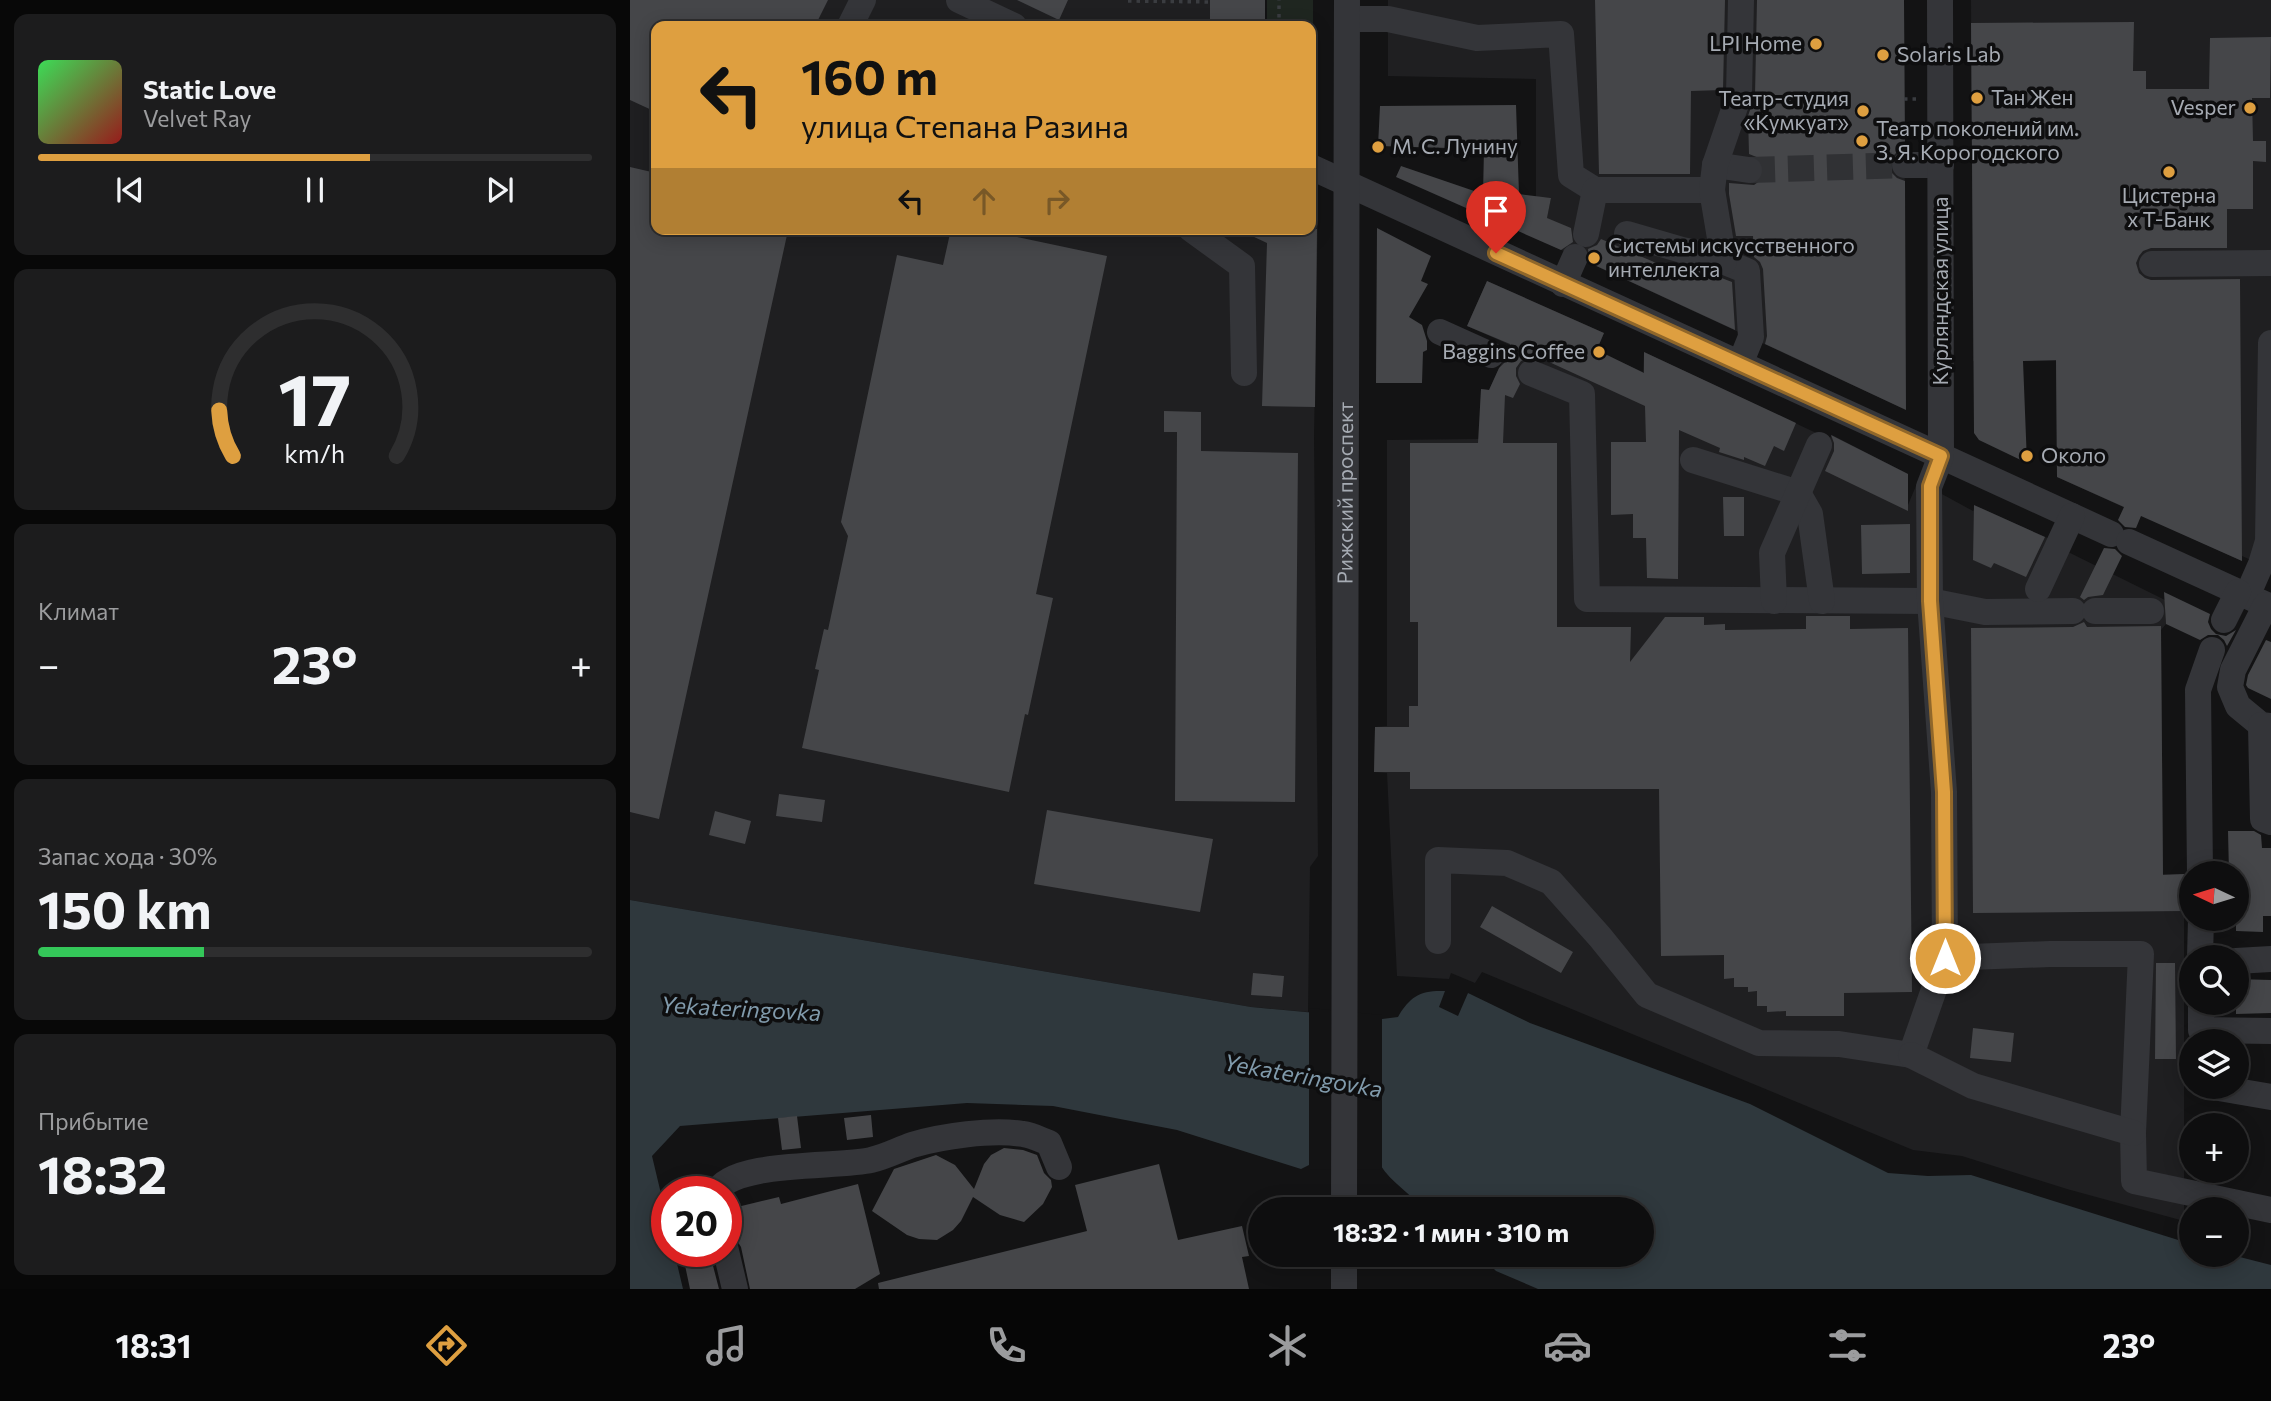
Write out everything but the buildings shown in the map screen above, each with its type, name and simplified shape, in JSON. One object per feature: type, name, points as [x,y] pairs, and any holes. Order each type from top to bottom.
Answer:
[{"type":"street","points":[[852,21],[863,0]]},
{"type":"street","points":[[959,0],[1003,21]]},
{"type":"street","points":[[1724,262],[1714,178],[1738,95],[1741,0]]},
{"type":"street","name":"Курляндская улица","points":[[1911,1055],[1945,958],[1944,792],[1930,601],[1930,486],[1941,456],[1940,0]]},
{"type":"street","points":[[1347,10],[1477,38],[1561,34],[1570,175],[1595,190],[1714,178],[1749,170]]},
{"type":"street","name":"Рижский проспект","points":[[1345,1197],[1347,10]]},
{"type":"street","points":[[1905,164],[1941,165]]},
{"type":"street","points":[[1316,169],[2255,600]]},
{"type":"street","points":[[1563,284],[1580,245],[1595,190]]},
{"type":"street","points":[[1627,233],[1748,271],[1751,337],[1740,365]]},
{"type":"street","points":[[1199,235],[1242,266],[1244,373]]},
{"type":"street","points":[[2152,264],[2271,263]]},
{"type":"street","points":[[1440,332],[1491,355]]},
{"type":"street","points":[[2271,343],[2267,541],[2255,600],[2230,687],[2238,706],[2266,726],[2263,818],[2271,822]]},
{"type":"street","points":[[1531,373],[1582,394],[1587,599],[1930,601],[1985,612],[2151,611]]},
{"type":"street","points":[[1774,601],[1772,553],[1836,408]]},
{"type":"street","points":[[1693,460],[1798,493],[1810,514],[1822,601]]},
{"type":"street","points":[[2038,589],[2071,516]]},
{"type":"street","points":[[2224,620],[2255,600]]},
{"type":"street","points":[[2200,861],[2198,690],[2212,650]]},
{"type":"street","points":[[1438,941],[1438,860],[1507,863],[1551,882],[1647,995],[1759,1042],[1839,1044],[1911,1055],[1973,1086],[2133,1133]]},
{"type":"street","points":[[1945,958],[2141,954],[2133,1133],[2134,1181],[2271,1210]]},
{"type":"street","points":[[2249,960],[2271,959]]},
{"type":"street","points":[[2200,1015],[2201,1030],[2271,1031]]},
{"type":"street","points":[[2249,1093],[2271,1097]]},
{"type":"street","points":[[741,1176],[780,1167],[871,1161],[914,1144],[989,1133],[1025,1134],[1049,1143],[1059,1167]]},
{"type":"street","points":[[730,1267],[735,1289]]},
{"type":"street","points":[[1344,1267],[1344,1289]]},
{"type":"path","points":[[1279,0],[1279,21]]},
{"type":"path","points":[[1128,1],[1206,1]]},
{"type":"path","points":[[1904,99],[1916,99]]},
{"type":"shaded area","points":[[630,0],[1265,0],[1265,21],[651,21],[651,235],[1316,235],[1316,204],[1318,207],[1314,437],[1318,856],[1310,867],[1308,1012],[1251,1007],[630,900]]},
{"type":"shaded area","points":[[1267,0],[1313,0],[1313,21],[1267,21]]},
{"type":"shaded area","points":[[1388,0],[1904,0],[1905,248],[1900,407],[1542,241],[1551,198],[1536,197],[1536,79],[1388,76]]},
{"type":"shaded area","points":[[1971,0],[2271,0],[2271,569],[2242,556],[2242,561],[2057,477],[2056,361],[1973,361]]},
{"type":"shaded area","points":[[1487,281],[1604,333],[1598,347],[1604,350],[1603,354],[1643,372],[1644,352],[1829,439],[1832,435],[1908,474],[1908,505],[1918,481],[1973,511],[1977,507],[1981,508],[2052,540],[2052,544],[2165,600],[2166,624],[2161,630],[2163,874],[2179,874],[2179,931],[2184,931],[2184,945],[2179,945],[2179,1015],[2184,1015],[2184,1029],[2179,1029],[2179,1099],[2184,1099],[2184,1113],[2179,1113],[2179,1183],[2184,1183],[2184,1197],[2179,1197],[2179,1220],[2067,1189],[1962,1156],[1913,1150],[1482,972],[1475,983],[1451,973],[1449,979],[1397,976],[1387,773],[1374,772],[1375,727],[1387,726],[1387,440],[1479,439],[1481,389],[1492,390],[1490,388],[1510,345],[1467,326]]},
{"type":"water","name":"Yekateringovka","points":[[630,900],[1251,1007],[1382,1019],[1398,1017],[1412,999],[1423,993],[1445,991],[1439,1007],[1458,1016],[1468,993],[1530,1023],[1750,1104],[1888,1173],[1971,1175],[2179,1240],[2179,1267],[2249,1267],[2249,1259],[2271,1265],[2271,1289],[1538,1289],[1492,1267],[1654,1267],[1654,1197],[1412,1197],[1381,1166],[1309,1165],[1301,1169],[1177,1130],[1053,1106],[967,1103],[680,1126],[652,1156],[657,1176],[651,1176],[651,1267],[678,1267],[683,1289],[630,1289]]},
{"type":"pier","points":[[1309,1008],[1382,1015],[1382,1173],[1380,1170],[1309,1169]]},
{"type":"tunnel","points":[[1749,170],[1905,165]]},
{"type":"place","name":"LPI Home","points":[[1816,44]]},
{"type":"place","name":"Solaris Lab","points":[[1883,55]]},
{"type":"place","name":"Тан Жен","points":[[1977,98]]},
{"type":"place","name":"Vesper","points":[[2250,108]]},
{"type":"place","name":"Театр-студия «Кумкуат»","points":[[1863,111]]},
{"type":"place","name":"Театр поколений им. З. Я. Корогодского","points":[[1862,141]]},
{"type":"place","name":"М. С. Лунину","points":[[1378,147]]},
{"type":"place","name":"Цистерна х Т-Банк","points":[[2169,172]]},
{"type":"place","name":"Системы искусственного интеллекта","points":[[1594,258]]},
{"type":"place","name":"Baggins Coffee","points":[[1599,352]]},
{"type":"place","name":"Около","points":[[2027,456]]},
{"type":"route","points":[[1496,253],[1941,456],[1930,486],[1930,601],[1944,792],[1945,958]]}]
